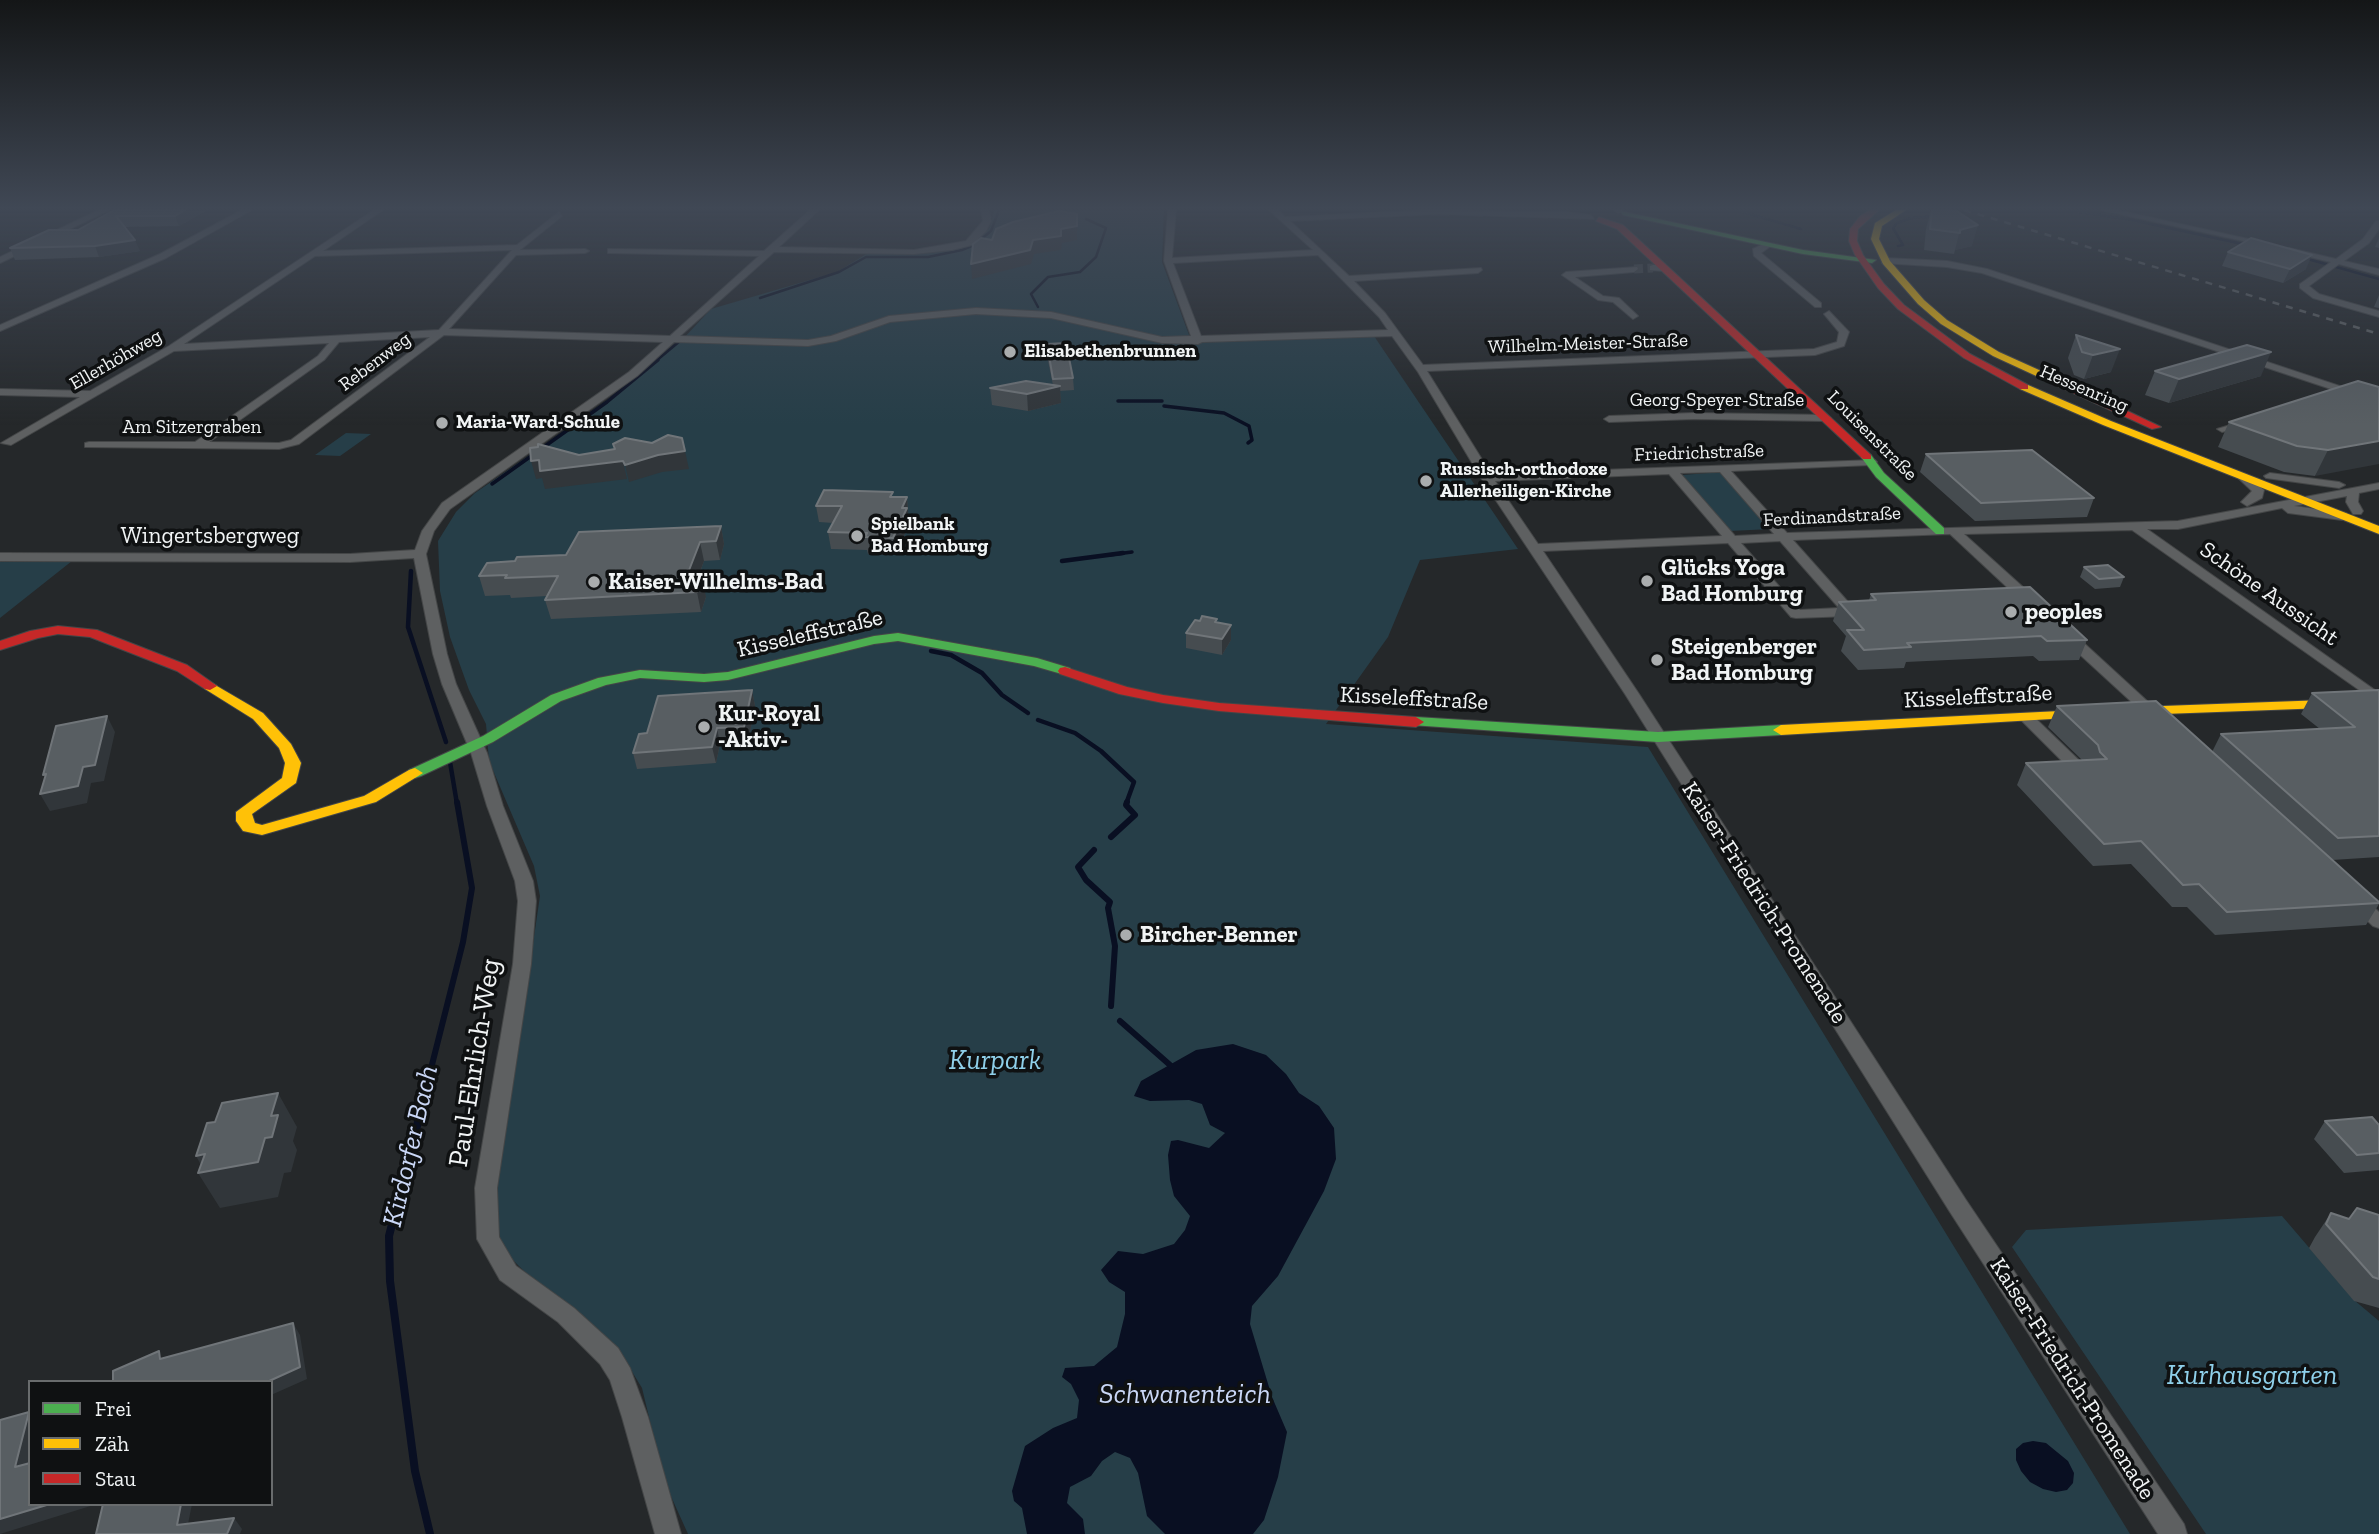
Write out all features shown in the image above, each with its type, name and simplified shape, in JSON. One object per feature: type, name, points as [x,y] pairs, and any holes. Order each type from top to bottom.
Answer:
[{"type":"street","points":[[0,328],[105,282]]},
{"type":"street","name":"Ellerhöhweg","points":[[7,443],[172,348],[272,282]]},
{"type":"street","name":"Rebenweg","points":[[295,442],[442,332],[488,282]]},
{"type":"street","points":[[420,554],[428,531],[446,506],[586,410],[633,374],[736,282]]},
{"type":"street","points":[[1176,282],[1198,341]]},
{"type":"street","name":"Kaiser-Friedrich-Promenade","points":[[1349,282],[1382,315],[1420,368],[1487,478],[1658,737],[1958,1206],[2174,1534]]},
{"type":"street","points":[[1576,282],[1601,298],[1616,300],[1633,316]]},
{"type":"street","name":"Louisenstraße","points":[[1674,282],[1826,418],[1871,462],[1880,475],[2151,710],[2166,727]]},
{"type":"street","points":[[1790,282],[1818,305]]},
{"type":"street","name":"Hessenring","points":[[1877,282],[1891,298],[1921,323],[1968,356],[2027,388],[2242,476],[2349,513],[2379,530]]},
{"type":"street","name":"Hessenring","points":[[1902,282],[1944,322],[1979,344],[2052,381],[2270,476],[2306,496]]},
{"type":"street","points":[[2015,282],[2379,402]]},
{"type":"street","points":[[2307,282],[2302,286],[2316,296],[2379,314]]},
{"type":"street","points":[[172,348],[442,332],[808,343],[833,339],[889,319],[976,311],[1051,315],[1162,340],[1394,333]]},
{"type":"street","name":"Wilhelm-Meister-Straße","points":[[1420,368],[1815,352],[1841,344],[1844,332],[1829,314]]},
{"type":"street","points":[[1921,323],[1944,322]]},
{"type":"street","points":[[198,445],[321,358],[336,340]]},
{"type":"street","points":[[2322,397],[2343,390]]},
{"type":"street","points":[[0,392],[91,394]]},
{"type":"street","name":"Georg-Speyer-Straße","points":[[1609,419],[1694,416],[1826,418]]},
{"type":"street","points":[[2222,429],[2256,419]]},
{"type":"street","name":"Am Sitzergraben","points":[[89,445],[279,446],[295,442]]},
{"type":"street","name":"Friedrichstraße","points":[[1487,478],[1871,462]]},
{"type":"street","points":[[1673,472],[1796,614],[1850,612],[1724,470]]},
{"type":"street","points":[[2242,476],[2258,491],[2258,495],[2247,502]]},
{"type":"street","points":[[2270,476],[2339,485]]},
{"type":"street","points":[[2133,525],[2178,525],[2264,508],[2379,476]]},
{"type":"street","points":[[2133,525],[2247,502],[2379,486]]},
{"type":"street","points":[[2264,508],[2349,513],[2354,491]]},
{"type":"street","name":"Hessenring","points":[[2349,513],[2379,519]]},
{"type":"street","name":"Ferdinandstraße","points":[[1533,548],[2133,525]]},
{"type":"street","name":"Schöne Aussicht","points":[[2133,525],[2379,701]]},
{"type":"street","name":"Wingertsbergweg","points":[[0,557],[350,558],[420,554]]},
{"type":"street","name":"Paul-Ehrlich-Weg","points":[[420,554],[440,654],[449,684],[476,745],[495,806],[524,881],[527,901],[522,964],[486,1188],[486,1228],[496,1255],[508,1273],[566,1315],[597,1343],[621,1376],[667,1534]]},
{"type":"street","name":"Kisseleffstraße","points":[[0,646],[35,634],[58,630],[92,634],[182,668],[258,716],[286,747],[293,763],[290,780],[244,812],[246,824],[259,830],[285,825],[370,799],[413,774],[476,745],[556,698],[617,677],[640,674],[704,678],[729,676],[874,640],[898,637],[1037,662],[1124,691],[1219,707],[1658,737],[2097,713]]},
{"type":"street","points":[[2123,712],[2379,701]]},
{"type":"street","points":[[2027,718],[2081,771],[2069,771],[2079,781]]},
{"type":"green space","name":"Kurpark","points":[[804,282],[1169,282],[1192,343],[1374,336],[1518,549],[1420,560],[1388,637],[1326,724],[1648,747],[2130,1534],[688,1534],[665,1483],[642,1388],[617,1347],[573,1308],[525,1272],[510,1257],[500,1238],[494,1209],[540,896],[534,866],[489,761],[486,724],[469,690],[450,637],[440,591],[438,541],[456,512],[475,493],[608,401],[682,340],[711,309]]},
{"type":"green space","points":[[346,433],[371,434],[340,456],[315,455]]},
{"type":"green space","points":[[1722,472],[1771,529],[1730,531],[1682,475]]},
{"type":"green space","points":[[0,557],[77,557],[0,618]]},
{"type":"green space","name":"Kurhausgarten","points":[[2282,1216],[2354,1300],[2379,1321],[2379,1534],[2206,1534],[2012,1247],[2026,1230]]},
{"type":"water","name":"Schwanenteich","points":[[1233,1044],[1266,1055],[1286,1074],[1299,1093],[1319,1106],[1334,1128],[1336,1159],[1324,1191],[1278,1276],[1252,1306],[1250,1324],[1272,1397],[1287,1432],[1278,1477],[1264,1520],[1253,1534],[1165,1534],[1147,1516],[1138,1473],[1130,1458],[1115,1452],[1102,1461],[1091,1476],[1070,1487],[1067,1503],[1083,1519],[1085,1534],[1027,1534],[1022,1508],[1014,1501],[1012,1491],[1025,1446],[1053,1428],[1077,1418],[1079,1400],[1071,1384],[1062,1377],[1065,1368],[1094,1366],[1117,1347],[1125,1314],[1125,1292],[1109,1282],[1101,1270],[1118,1251],[1143,1254],[1174,1244],[1185,1230],[1190,1216],[1174,1196],[1168,1155],[1171,1141],[1178,1140],[1209,1148],[1225,1133],[1210,1125],[1202,1104],[1189,1100],[1150,1101],[1134,1096],[1141,1081],[1196,1050]]},
{"type":"water","points":[[2023,1443],[2046,1443],[2068,1461],[2074,1473],[2073,1483],[2067,1490],[2056,1492],[2043,1489],[2030,1482],[2021,1471],[2016,1460],[2016,1449]]},
{"type":"building","points":[[2076,335],[2120,349],[2093,355],[2082,352]]},
{"type":"building","points":[[1066,343],[1073,378],[1053,379],[1047,344]]},
{"type":"building","points":[[2247,345],[2271,352],[2179,379],[2155,371]]},
{"type":"building","points":[[1026,381],[1060,386],[1027,394],[990,388]]},
{"type":"building","points":[[2358,381],[2379,387],[2379,441],[2328,450],[2297,446],[2229,422]]},
{"type":"building","points":[[668,435],[682,438],[685,451],[658,455],[625,465],[623,461],[540,471],[539,460],[531,461],[530,448],[538,447],[538,444],[579,455],[615,449],[613,444],[625,438],[652,443]]},
{"type":"building","points":[[2032,450],[2094,498],[1981,503],[1926,454]]},
{"type":"building","points":[[824,490],[893,492],[890,497],[907,497],[902,508],[907,508],[893,538],[865,537],[867,533],[828,532],[842,506],[816,506]]},
{"type":"building","points":[[721,526],[716,541],[700,542],[686,578],[702,577],[697,592],[545,600],[558,576],[479,576],[487,563],[515,561],[517,557],[566,555],[579,532]]},
{"type":"building","points":[[2108,565],[2124,577],[2099,579],[2084,567]]},
{"type":"building","points":[[2030,587],[2087,640],[2047,641],[2041,636],[1907,643],[1911,647],[1864,650],[1847,630],[1864,630],[1839,602],[1876,600],[1871,594]]},
{"type":"building","points":[[1202,616],[1231,625],[1222,639],[1186,633],[1195,620],[1200,621]]},
{"type":"building","points":[[752,690],[744,727],[717,728],[712,747],[633,753],[639,734],[647,733],[658,696]]},
{"type":"building","points":[[2379,690],[2379,836],[2338,838],[2221,734],[2355,727],[2312,693]]},
{"type":"building","points":[[2156,701],[2379,903],[2227,912],[2199,884],[2183,885],[2141,841],[2104,844],[2026,763],[2107,759],[2100,752],[2098,745],[2057,706]]},
{"type":"building","points":[[107,716],[95,765],[83,767],[78,786],[40,794],[56,726]]},
{"type":"building","points":[[278,1093],[271,1116],[278,1115],[272,1137],[265,1138],[258,1162],[198,1173],[205,1154],[196,1156],[207,1123],[215,1122],[222,1103]]},
{"type":"building","points":[[2372,1117],[2379,1125],[2379,1153],[2357,1155],[2325,1121]]},
{"type":"building","points":[[2357,1208],[2379,1215],[2379,1279],[2373,1277],[2326,1224],[2331,1213],[2349,1219]]},
{"type":"building","points":[[293,1323],[300,1367],[271,1380],[113,1380],[113,1371],[159,1351],[160,1359]]},
{"type":"building","points":[[28,1412],[15,1467],[28,1464],[28,1506],[43,1506],[0,1519],[0,1420]]},
{"type":"building","points":[[103,1506],[181,1506],[177,1525],[234,1518],[227,1534],[96,1534]]},
{"type":"waterway","name":"Kirdorfer Bach","points":[[760,298],[810,282]]},
{"type":"waterway","name":"Kirdorfer Bach","points":[[1038,307],[1031,294],[1043,282]]},
{"type":"waterway","name":"Kirdorfer Bach","points":[[656,361],[680,341]]},
{"type":"waterway","name":"Kirdorfer Bach","points":[[492,484],[607,402],[658,360]]},
{"type":"waterway","name":"Kirdorfer Bach","points":[[1118,401],[1162,401]]},
{"type":"waterway","name":"Kirdorfer Bach","points":[[1164,406],[1224,413],[1249,426],[1252,440],[1248,443]]},
{"type":"waterway","name":"Kirdorfer Bach","points":[[1109,555],[1132,552]]},
{"type":"waterway","name":"Kirdorfer Bach","points":[[1062,561],[1123,553]]},
{"type":"waterway","name":"Kirdorfer Bach","points":[[411,571],[408,627],[446,742]]},
{"type":"waterway","points":[[931,651],[951,655],[982,673],[1002,695],[1028,713]]},
{"type":"waterway","points":[[1038,720],[1075,733],[1101,751],[1134,782],[1126,804]]},
{"type":"waterway","name":"Kirdorfer Bach","points":[[450,762],[457,804]]},
{"type":"waterway","name":"Kirdorfer Bach","points":[[417,1124],[463,942],[472,888],[457,802]]},
{"type":"waterway","points":[[1111,837],[1135,815],[1126,805],[1127,802]]},
{"type":"waterway","points":[[1094,850],[1078,867],[1086,880],[1110,902],[1108,908],[1115,946],[1111,1006]]},
{"type":"waterway","points":[[1120,1021],[1170,1065]]},
{"type":"waterway","name":"Kirdorfer Bach","points":[[418,1122],[389,1236],[390,1281],[415,1471],[430,1534]]},
{"type":"railway","points":[[2204,282],[2379,334]]},
{"type":"traffic: fast","points":[[1867,457],[1880,475],[1940,531]]},
{"type":"traffic: fast","points":[[415,773],[488,739],[556,698],[603,681],[640,674],[704,678],[728,676],[874,640],[898,637],[1037,662],[1065,671]]},
{"type":"traffic: fast","points":[[1416,722],[1658,737],[1781,730]]},
{"type":"traffic: slow","points":[[1903,282],[1944,322],[1996,354],[2075,390]]},
{"type":"traffic: slow","points":[[2024,387],[2107,423],[2379,530]]},
{"type":"traffic: slow","points":[[210,686],[258,716],[286,747],[293,763],[290,780],[244,812],[244,821],[249,827],[262,830],[370,799],[415,773]]},
{"type":"traffic: slow","points":[[2136,711],[2379,702]]},
{"type":"traffic: slow","points":[[1781,730],[2080,714]]},
{"type":"traffic: jam","points":[[1679,282],[1867,457]]},
{"type":"traffic: jam","points":[[1878,282],[1901,307],[1967,356],[2024,387]]},
{"type":"traffic: jam","points":[[2075,390],[2156,427]]},
{"type":"traffic: jam","points":[[0,646],[35,634],[58,630],[92,633],[182,668],[210,686]]},
{"type":"traffic: jam","points":[[1065,671],[1124,691],[1163,699],[1219,707],[1416,722]]},
{"type":"place","name":"Elisabethenbrunnen","points":[[1010,352]]},
{"type":"place","name":"Maria-Ward-Schule","points":[[442,423]]},
{"type":"place","name":"Russisch-orthodoxe Allerheiligen-Kirche","points":[[1426,481]]},
{"type":"place","name":"Spielbank Bad Homburg","points":[[857,536]]},
{"type":"place","name":"Glücks Yoga Bad Homburg","points":[[1647,581]]},
{"type":"place","name":"Kaiser-Wilhelms-Bad","points":[[594,582]]},
{"type":"place","name":"peoples","points":[[2011,612]]},
{"type":"place","name":"Steigenberger Bad Homburg","points":[[1657,660]]},
{"type":"place","name":"Kur-Royal -Aktiv-","points":[[704,727]]},
{"type":"place","name":"Bircher-Benner","points":[[1126,935]]}]
